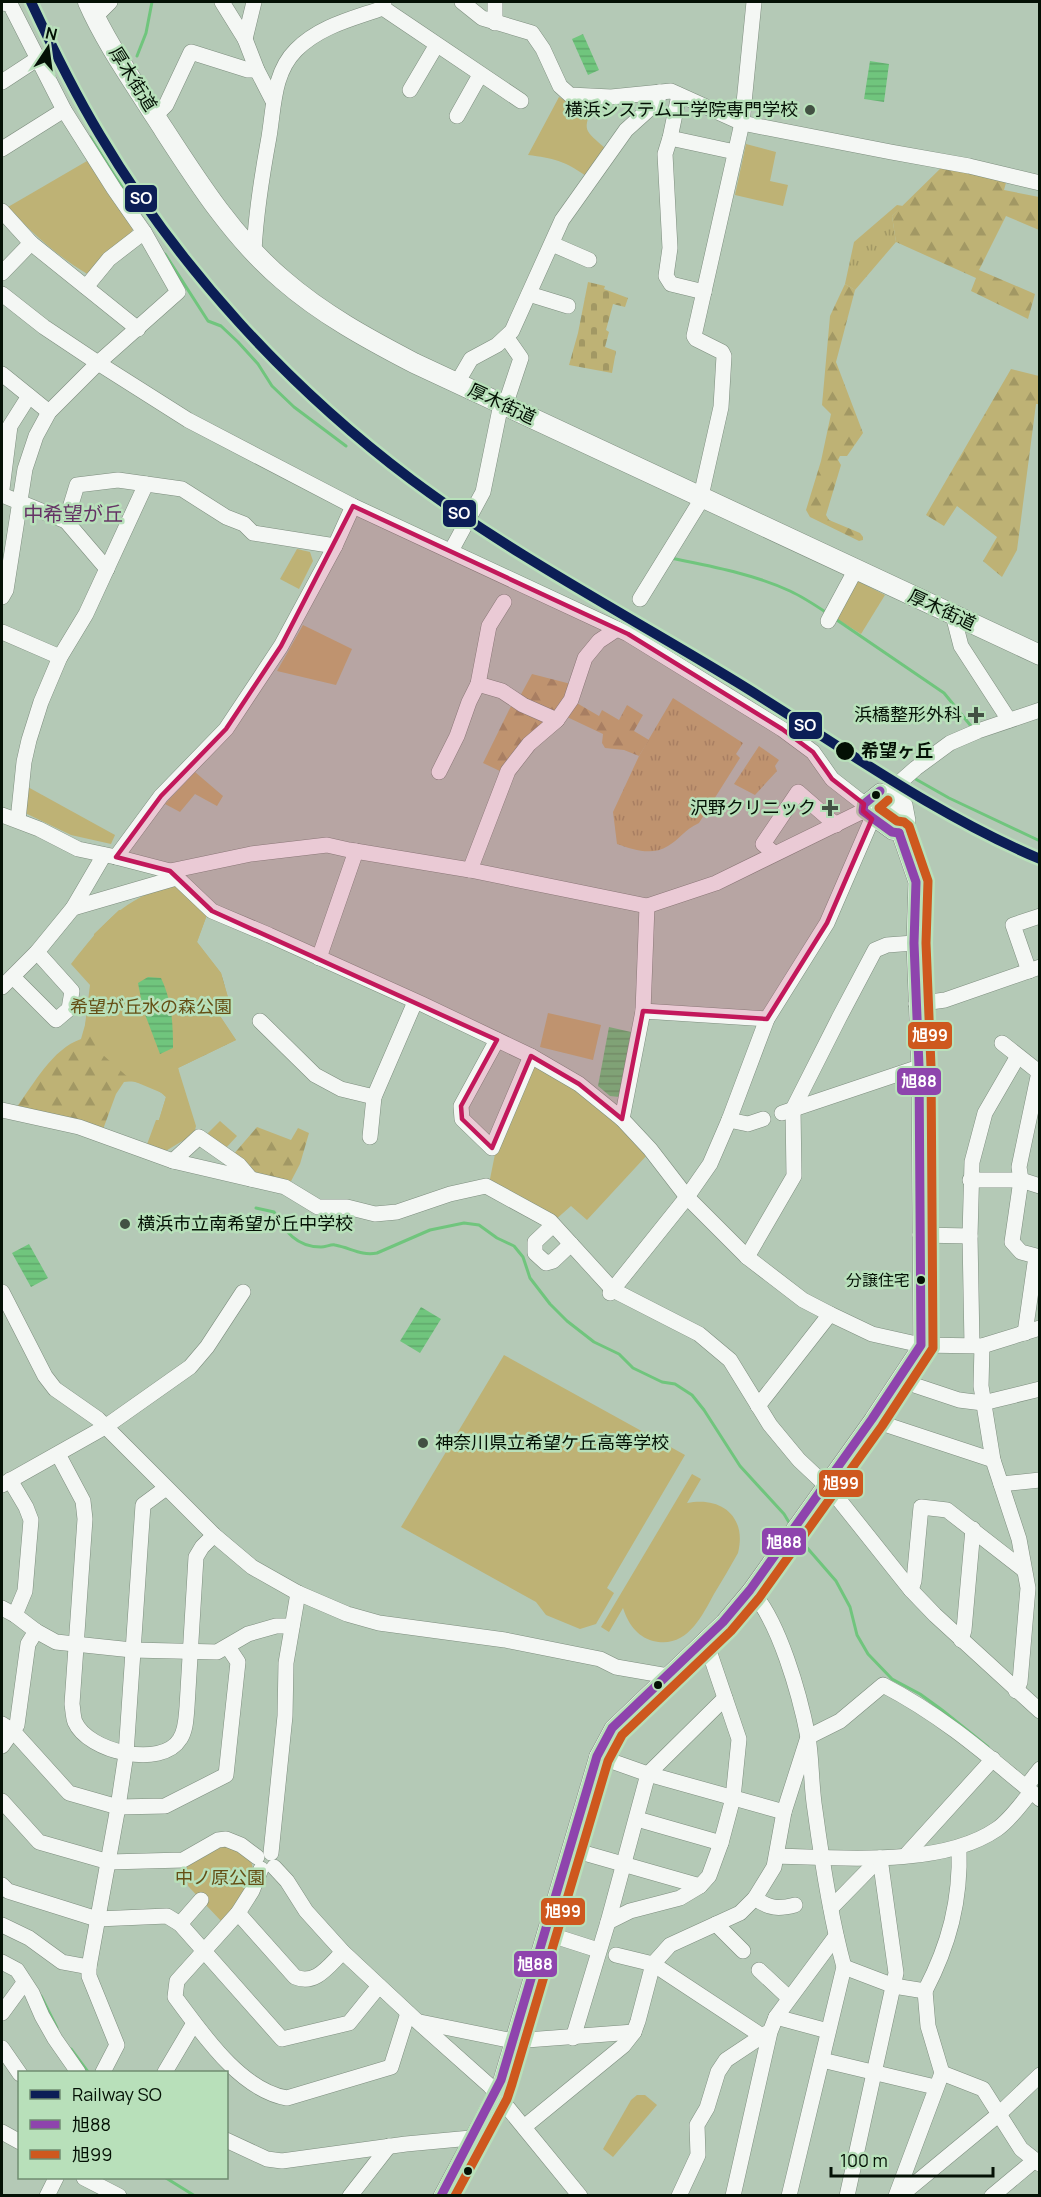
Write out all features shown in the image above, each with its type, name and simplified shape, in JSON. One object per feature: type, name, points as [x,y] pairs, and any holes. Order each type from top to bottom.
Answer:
[{"type":"main road","name":"厚木街道","points":[[92,9],[155,116],[232,228],[283,280],[327,313],[363,337],[457,383],[1040,656]]},
{"type":"street","points":[[92,9],[110,2]]},
{"type":"street","points":[[222,2],[245,39],[257,70],[273,101]]},
{"type":"street","points":[[245,39],[254,2]]},
{"type":"street","points":[[354,2],[362,16]]},
{"type":"street","points":[[462,2],[482,18],[532,33],[543,49],[560,86],[570,95],[611,97],[671,91],[742,123],[926,157],[1040,183]]},
{"type":"street","points":[[495,2],[495,23]]},
{"type":"street","points":[[640,599],[702,496],[721,407],[724,356],[722,352],[694,336],[742,123],[754,2]]},
{"type":"street","points":[[2,3],[10,4],[64,110],[144,232],[178,292],[98,363],[49,412],[30,452],[6,591],[2,597]]},
{"type":"street","points":[[254,251],[257,201],[273,101],[279,78],[294,52],[338,22],[362,16],[383,5],[436,46],[521,101]]},
{"type":"street","points":[[410,90],[436,46]]},
{"type":"street","points":[[155,116],[166,105],[191,52],[248,70],[257,70]]},
{"type":"street","points":[[2,82],[38,59]]},
{"type":"street","points":[[457,116],[480,75]]},
{"type":"street","points":[[457,383],[471,359],[507,338],[562,220],[568,215],[626,130],[658,102],[659,92]]},
{"type":"street","points":[[680,95],[665,154],[670,248],[666,276],[671,284],[704,292]]},
{"type":"street","points":[[2,149],[64,110]]},
{"type":"street","points":[[670,138],[735,152]]},
{"type":"street","points":[[2,211],[31,243],[138,329]]},
{"type":"street","points":[[86,287],[109,259],[144,232]]},
{"type":"street","points":[[2,273],[31,243]]},
{"type":"street","points":[[552,244],[589,260]]},
{"type":"street","points":[[2,294],[44,327],[188,420],[353,506],[628,634],[782,729],[813,752],[832,779],[866,811],[892,832],[899,833]]},
{"type":"street","points":[[529,294],[568,306]]},
{"type":"street","points":[[451,551],[483,492],[503,405],[521,358],[507,338]]},
{"type":"street","points":[[2,374],[49,412]]},
{"type":"street","points":[[2,489],[10,426],[29,396]]},
{"type":"street","points":[[66,521],[77,485],[118,480],[182,489],[226,517],[244,524],[253,532],[335,546]]},
{"type":"street","points":[[18,820],[29,740],[35,718],[60,657],[86,614],[146,484]]},
{"type":"street","points":[[2,495],[66,521],[107,569]]},
{"type":"street","points":[[37,952],[72,991],[69,1009],[56,1020],[7,982],[37,952],[73,908],[110,856],[161,796],[226,729],[281,646],[335,546],[353,506]]},
{"type":"street","points":[[828,621],[856,569]]},
{"type":"street","points":[[439,772],[457,736],[478,684],[489,626],[504,602]]},
{"type":"street","points":[[953,615],[961,646],[1009,720]]},
{"type":"street","points":[[470,870],[508,771],[529,744],[557,720],[571,700],[585,658],[599,641],[617,629]]},
{"type":"street","points":[[2,632],[60,657]]},
{"type":"street","points":[[478,684],[502,691],[523,705],[557,720]]},
{"type":"street","points":[[73,908],[221,860],[307,846],[327,845],[356,852],[470,870],[647,906],[716,883],[774,853],[866,811],[916,768],[950,744],[1040,710]]},
{"type":"street","points":[[774,853],[763,844],[798,792],[836,825]]},
{"type":"street","points":[[441,2196],[496,2093],[597,1756],[612,1728],[705,1639],[750,1590],[780,1551],[921,1345],[919,1067],[914,943],[916,882],[899,833],[889,793]]},
{"type":"street","points":[[612,1291],[687,1197],[710,1164],[767,1019],[827,923],[866,811]]},
{"type":"street","points":[[2,815],[18,820],[78,849],[173,875],[212,911],[531,1056],[579,1084],[622,1119],[650,1149],[687,1197],[747,1257],[803,1300],[872,1334],[921,1345],[977,1346],[1032,1330],[1036,1256],[1021,1252],[1012,1242],[1021,1180],[1019,1167],[1039,1072],[1002,1043]]},
{"type":"street","points":[[319,958],[356,852]]},
{"type":"street","points":[[622,1119],[644,1011],[647,906]]},
{"type":"street","points":[[916,1004],[945,1000],[1034,969],[1013,925],[1040,916]]},
{"type":"street","points":[[747,1257],[794,1176],[787,1111],[875,950],[887,945],[914,943]]},
{"type":"street","points":[[370,1137],[374,1097],[415,1002]]},
{"type":"street","points":[[644,1011],[767,1019]]},
{"type":"street","points":[[260,1022],[315,1075],[341,1089],[374,1097]]},
{"type":"street","points":[[497,1040],[461,1106],[462,1119],[492,1148],[531,1056]]},
{"type":"street","points":[[1016,1691],[1020,1682],[1034,1588],[1024,1570],[1019,1539],[993,1460],[983,1403],[970,1236],[970,1180],[972,1162],[985,1113],[1018,1056]]},
{"type":"street","points":[[787,1111],[919,1067]]},
{"type":"street","points":[[2,1110],[80,1127],[173,1161],[285,1188],[318,1207],[347,1207],[375,1214],[396,1212],[450,1194],[486,1186],[536,1212],[553,1225],[612,1291],[699,1334],[723,1352],[770,1425],[787,1446],[825,1484],[911,1590],[1016,1691],[1040,1711]]},
{"type":"street","points":[[729,1120],[748,1124],[763,1119]]},
{"type":"street","points":[[173,1161],[199,1137],[238,1165],[252,1179]]},
{"type":"street","points":[[970,1180],[1021,1180],[1040,1186]]},
{"type":"street","points":[[553,1225],[535,1242],[535,1253],[546,1263],[553,1261],[571,1244]]},
{"type":"street","points":[[920,1235],[970,1236]]},
{"type":"street","points":[[2,1292],[45,1376],[55,1389],[98,1419],[214,1535],[252,1567],[298,1593],[347,1614],[379,1623],[505,1640],[600,1659],[616,1667],[668,1676]]},
{"type":"street","points":[[243,1292],[207,1347],[190,1367],[105,1427],[6,1482],[26,1507],[31,1520],[25,1591],[8,1611],[56,1642],[132,1650],[217,1652],[248,1634],[276,1626],[292,1626]]},
{"type":"street","points":[[758,1406],[830,1314]]},
{"type":"street","points":[[911,1383],[959,1400],[983,1403],[1040,1389]]},
{"type":"street","points":[[887,1425],[993,1460]]},
{"type":"street","points":[[58,1454],[83,1501],[85,1519],[72,1704],[76,1724],[104,1747],[126,1755],[158,1753],[171,1748],[180,1740],[185,1727],[196,1557],[214,1535]]},
{"type":"street","points":[[1001,1484],[1040,1480]]},
{"type":"street","points":[[104,2071],[117,2044],[89,1976],[89,1967],[126,1755],[143,1505],[166,1488]]},
{"type":"street","points":[[911,1590],[914,1581],[921,1507],[947,1510],[1024,1570]]},
{"type":"street","points":[[962,1640],[973,1529]]},
{"type":"street","points":[[750,1590],[769,1616],[790,1669],[808,1737],[814,1809],[836,1936],[844,1967],[789,2196]]},
{"type":"street","points":[[298,1593],[286,1663],[285,1716],[266,1862],[252,1892],[238,1913],[177,1981],[174,1997],[234,2070],[274,2096],[287,2098],[391,2067],[412,2017]]},
{"type":"street","points":[[7,1728],[17,1725],[28,1644],[36,1630]]},
{"type":"street","points":[[608,1922],[630,1911],[680,1898],[700,1886],[709,1876],[721,1843],[733,1798],[739,1739],[705,1639]]},
{"type":"street","points":[[7,1728],[69,1793],[118,1807],[165,1806],[226,1775],[237,1662],[228,1647]]},
{"type":"street","points":[[524,2127],[623,2046],[633,2032],[653,1964],[670,1946],[740,1913],[755,1898],[774,1867],[784,1812],[808,1737],[840,1721],[883,1685],[918,1703],[993,1759],[1032,1793]]},
{"type":"street","points":[[573,2037],[608,1922],[648,1774],[725,1698]]},
{"type":"street","points":[[2,1746],[7,1728]]},
{"type":"street","points":[[597,1756],[648,1774],[784,1812]]},
{"type":"street","points":[[906,1855],[993,1759]]},
{"type":"street","points":[[777,1856],[880,1858],[958,1848],[998,1829],[1032,1793],[1040,1769]]},
{"type":"street","points":[[2,1801],[39,1842],[109,1862],[183,1860],[218,1840],[226,1839],[241,1845],[266,1862],[287,1881],[306,1911],[343,1952],[490,2086],[580,2196]]},
{"type":"street","points":[[637,1819],[721,1843]]},
{"type":"street","points":[[898,2196],[939,2080],[928,2026],[925,1991],[938,1966],[953,1920],[960,1878],[958,1848]]},
{"type":"street","points":[[570,1849],[700,1886]]},
{"type":"street","points":[[831,1908],[880,1858]]},
{"type":"street","points":[[847,2196],[896,1973],[880,1858]]},
{"type":"street","points":[[2,1885],[8,1891],[97,1919],[167,1916],[180,1924],[282,2039],[349,2023],[379,1986]]},
{"type":"street","points":[[755,1898],[777,1909],[795,1905]]},
{"type":"street","points":[[180,1924],[201,1900]]},
{"type":"street","points":[[238,1913],[295,1977],[303,1981],[315,1978],[343,1952]]},
{"type":"street","points":[[716,1924],[743,1951]]},
{"type":"street","points":[[2,1925],[29,1938],[62,1962],[89,1967]]},
{"type":"street","points":[[545,1933],[598,1950]]},
{"type":"street","points":[[733,2196],[766,2034],[789,1998],[836,1936]]},
{"type":"street","points":[[616,1955],[653,1964],[766,2034]]},
{"type":"street","points":[[2,1962],[17,1970],[32,1993],[55,2039],[77,2071]]},
{"type":"street","points":[[844,1967],[894,1986],[925,1991]]},
{"type":"street","points":[[759,1970],[789,1998]]},
{"type":"street","points":[[2,2013],[24,1983]]},
{"type":"street","points":[[412,2017],[513,2040],[633,2032]]},
{"type":"street","points":[[776,2017],[828,2031]]},
{"type":"street","points":[[166,2071],[194,2023]]},
{"type":"street","points":[[679,2196],[698,2155],[697,2125],[707,2108],[718,2072],[726,2060],[766,2034]]},
{"type":"street","points":[[2,2048],[18,2071]]},
{"type":"street","points":[[822,2060],[875,2073],[939,2080],[983,2089],[1022,2149],[1037,2162],[992,2196]]},
{"type":"street","points":[[898,2196],[998,2115],[1040,2075]]},
{"type":"street","points":[[2,2132],[18,2141]]},
{"type":"street","points":[[228,2141],[267,2159],[282,2161],[452,2138],[471,2138]]},
{"type":"street","points":[[350,2196],[389,2146]]},
{"type":"street","points":[[47,2196],[56,2179]]},
{"type":"street","points":[[88,2179],[106,2183],[119,2196]]},
{"type":"highlighted area","points":[[353,506],[628,634],[782,729],[813,752],[832,779],[864,804],[863,811],[872,819],[827,923],[767,1019],[643,1011],[622,1119],[579,1084],[531,1056],[492,1148],[462,1119],[461,1106],[497,1040],[212,911],[170,871],[116,857],[161,796],[226,729],[281,646]]},
{"type":"green space","points":[[559,97],[566,101],[594,103],[587,129],[606,149],[586,176],[558,161],[528,155]]},
{"type":"green space","points":[[746,144],[776,152],[770,181],[788,185],[783,206],[735,195]]},
{"type":"green space","points":[[87,161],[133,229],[130,235],[89,275],[46,244],[8,207]]},
{"type":"green space","points":[[944,165],[1007,179],[1004,190],[1039,197],[1039,230],[1006,216],[979,270],[1035,294],[1028,319],[971,291],[976,278],[896,242],[892,216]]},
{"type":"green space","points":[[897,205],[903,206],[892,216],[896,242],[855,290],[845,284],[854,242]]},
{"type":"green space","points":[[588,282],[605,286],[604,289],[628,298],[625,307],[613,304],[606,330],[609,332],[605,347],[616,351],[612,373],[569,365]]},
{"type":"green space","points":[[845,284],[855,290],[836,362],[863,433],[847,456],[840,456],[838,460],[841,465],[826,515],[829,520],[860,533],[863,540],[859,541],[810,517],[806,510],[821,461],[831,414],[822,405],[830,316]]},
{"type":"green space","points":[[1011,369],[1039,376],[1040,404],[1036,404],[1017,550],[1002,577],[983,561],[997,537],[957,506],[944,526],[926,515]]},
{"type":"green space","points":[[297,549],[310,552],[313,561],[299,589],[280,579]]},
{"type":"green space","points":[[856,580],[885,595],[861,634],[837,619]]},
{"type":"green space","points":[[303,625],[352,649],[336,685],[277,671]]},
{"type":"green space","points":[[532,674],[571,684],[556,718],[519,698]]},
{"type":"green space","points":[[673,698],[743,743],[736,754],[740,758],[699,823],[662,849],[636,850],[617,844],[613,812],[639,756]]},
{"type":"green space","points":[[513,702],[552,721],[504,773],[483,763]]},
{"type":"green space","points":[[575,702],[599,716],[602,710],[619,720],[627,705],[643,715],[634,731],[649,740],[639,756],[624,750],[605,748],[602,743],[603,734],[567,717]]},
{"type":"green space","points":[[759,746],[779,760],[775,766],[777,771],[755,795],[734,784]]},
{"type":"green space","points":[[195,772],[223,796],[217,806],[195,794],[180,812],[165,804]]},
{"type":"green space","points":[[26,786],[115,835],[111,844],[71,835],[23,812]]},
{"type":"green space","name":"希望が丘水の森公園","points":[[174,884],[208,912],[197,942],[221,973],[229,1001],[216,1010],[236,1040],[178,1068],[196,1126],[194,1134],[164,1152],[146,1147],[156,1120],[159,1120],[166,1097],[162,1093],[131,1080],[103,1055],[85,1025],[90,985],[71,964],[93,936],[115,914],[141,897]]},
{"type":"green space","name":"希望が丘水の森公園","points":[[119,910],[208,912],[197,942],[221,973],[229,1001],[216,1010],[236,1040],[178,1068],[185,1139],[156,1120],[159,1120],[166,1097],[140,1083],[124,1082],[116,1094],[102,1132],[16,1108],[52,1059],[81,1039],[89,1011],[94,934]]},
{"type":"green space","points":[[548,1013],[601,1025],[593,1060],[540,1047]]},
{"type":"green space","points":[[533,1063],[576,1088],[619,1124],[648,1154],[587,1220],[571,1206],[554,1221],[489,1184],[495,1154]]},
{"type":"green space","points":[[220,1121],[237,1136],[225,1149],[207,1134]]},
{"type":"green space","points":[[257,1127],[291,1140],[298,1128],[309,1133],[300,1164],[289,1185],[248,1173],[232,1156]]},
{"type":"green space","points":[[504,1355],[685,1455],[607,1588],[614,1593],[596,1624],[580,1629],[546,1615],[536,1602],[401,1527]]},
{"type":"green space","points":[[692,1474],[701,1479],[687,1503],[711,1503],[729,1512],[739,1529],[738,1553],[704,1613],[691,1630],[683,1636],[665,1642],[647,1639],[627,1619],[623,1608],[609,1632],[601,1627]]},
{"type":"green space","name":"中ノ原公園","points":[[222,1845],[240,1851],[249,1858],[253,1867],[248,1886],[222,1922],[188,1886],[186,1864]]},
{"type":"green space","points":[[637,2095],[645,2095],[657,2105],[613,2157],[603,2149],[631,2100]]},
{"type":"shaded area","points":[[583,34],[599,70],[588,75],[572,39]]},
{"type":"shaded area","points":[[870,61],[889,64],[884,102],[864,99]]},
{"type":"shaded area","points":[[148,977],[161,978],[168,995],[171,1013],[173,1048],[160,1054],[143,1009],[138,983]]},
{"type":"shaded area","points":[[609,1027],[631,1032],[619,1097],[610,1096],[598,1086]]},
{"type":"shaded area","points":[[29,1244],[48,1278],[31,1287],[12,1253]]},
{"type":"shaded area","points":[[421,1307],[441,1319],[420,1353],[400,1341]]},
{"type":"waterway","points":[[137,56],[146,33],[152,2]]},
{"type":"waterway","points":[[90,137],[139,212]]},
{"type":"waterway","points":[[165,254],[208,321],[221,326],[238,342],[258,364],[272,386],[294,407],[346,446]]},
{"type":"waterway","points":[[671,558],[732,571],[776,585],[795,593],[827,613]]},
{"type":"waterway","points":[[834,618],[944,693],[971,726]]},
{"type":"waterway","points":[[912,777],[949,798],[1040,841]]},
{"type":"waterway","points":[[256,1208],[274,1212],[292,1237],[305,1244],[321,1247],[335,1245],[366,1253],[377,1253],[430,1230],[464,1223],[479,1225],[497,1238],[514,1246],[523,1257],[530,1278],[567,1321],[594,1342],[619,1354],[633,1368],[662,1382],[675,1384],[692,1395],[740,1466],[784,1514],[790,1524]]},
{"type":"waterway","points":[[796,1535],[836,1581],[850,1607],[857,1635],[868,1654],[892,1679],[920,1694],[988,1747]]},
{"type":"waterway","points":[[41,1996],[57,2028]]},
{"type":"waterway","points":[[71,2049],[87,2071]]},
{"type":"waterway","points":[[168,2179],[195,2196]]},
{"type":"rail line","name":"SO","points":[[31,2],[90,119],[165,232],[239,322],[322,406],[366,444],[451,508],[531,560],[735,681],[922,799],[1000,841],[1040,859]]},
{"type":"transit line","name":"旭88","points":[[880,791],[864,804],[863,811],[892,832],[899,833]]},
{"type":"transit line","name":"旭99","points":[[455,2196],[507,2099],[608,1761],[622,1735],[731,1631],[759,1598],[882,1426],[933,1348],[931,1067],[926,943],[928,881],[909,826],[897,821],[879,808],[888,800]]},
{"type":"transit line","name":"旭88","points":[[441,2196],[501,2080],[597,1756],[612,1728],[723,1622],[750,1590],[872,1419],[921,1345],[919,1067],[914,943],[916,882],[899,833]]},
{"type":"place","name":"横浜システム工学院専門学校","points":[[810,110]]},
{"type":"place","name":"浜橋整形外科","points":[[976,715]]},
{"type":"place","name":"希望ヶ丘","points":[[845,751]]},
{"type":"place","name":"沢野クリニック","points":[[830,808]]},
{"type":"place","name":"横浜市立南希望が丘中学校","points":[[125,1224]]},
{"type":"place","name":"分譲住宅","points":[[921,1280]]},
{"type":"place","name":"神奈川県立希望ケ丘高等学校","points":[[423,1443]]},
{"type":"district","name":"中希望が丘","points":[[73,514]]}]
